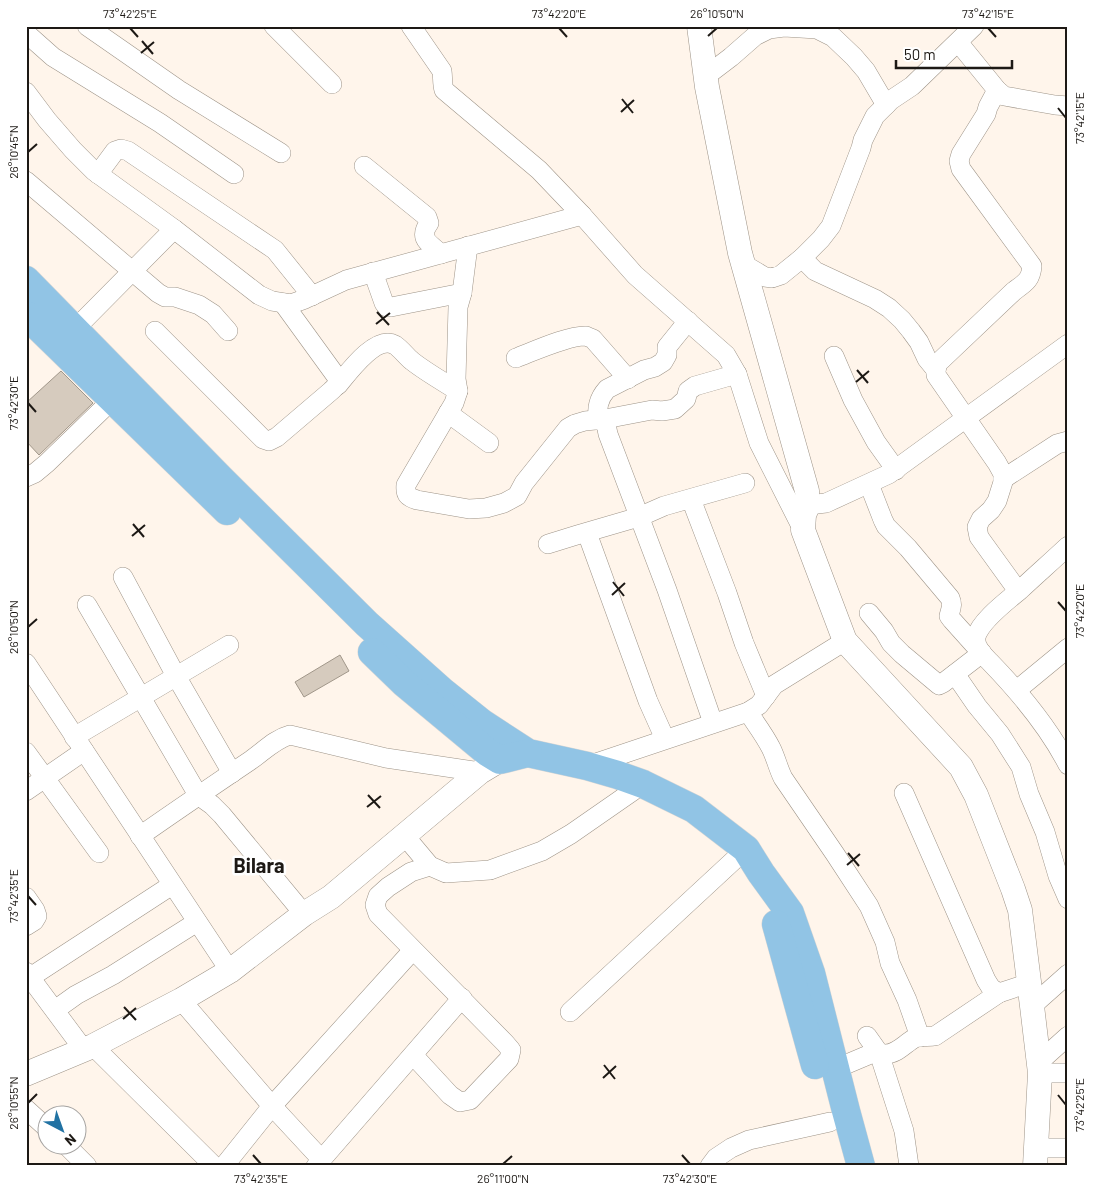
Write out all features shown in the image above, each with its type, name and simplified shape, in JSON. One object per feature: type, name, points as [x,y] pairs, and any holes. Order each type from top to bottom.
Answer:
[{"type":"main road","points":[[26,280],[221,479],[367,624],[442,692],[482,723],[528,753],[587,766],[643,784],[694,809],[746,848],[761,873],[790,913],[811,973],[861,1166]]},
{"type":"main road","points":[[26,315],[404,683],[487,752],[490,766],[528,753]]},
{"type":"main road","points":[[761,873],[842,1166]]},
{"type":"street","points":[[87,26],[179,90],[281,153]]},
{"type":"street","points":[[274,26],[332,84]]},
{"type":"street","points":[[411,26],[442,71],[444,90],[539,170],[635,275],[726,355],[737,374],[759,443],[803,530],[845,641],[961,767],[976,795],[1020,910],[1039,1068],[1036,1157],[1068,1148]]},
{"type":"street","points":[[699,26],[706,76],[743,264],[807,491],[808,505],[804,515],[803,530]]},
{"type":"street","points":[[743,264],[766,277],[772,278],[781,275],[802,258],[831,226],[862,148],[863,140],[875,116],[891,100],[912,86],[974,26]]},
{"type":"street","points":[[706,76],[755,36],[769,29],[784,27],[817,29],[833,37],[854,57],[866,71],[886,105]]},
{"type":"street","points":[[26,34],[53,57],[160,123],[234,174]]},
{"type":"street","points":[[958,42],[1004,96],[1068,106]]},
{"type":"street","points":[[997,90],[988,106],[986,114],[961,154],[959,161],[962,169],[1032,266],[1031,274],[1027,281],[938,363],[936,375],[967,418],[1003,474],[997,501],[981,519],[977,527],[979,537],[1018,591]]},
{"type":"street","points":[[26,92],[73,150],[98,174],[174,229],[259,295],[272,302],[291,304],[346,280],[582,215]]},
{"type":"street","points":[[98,174],[115,151],[121,149],[128,151],[275,250],[312,296]]},
{"type":"street","points":[[364,166],[427,217],[429,223],[424,234],[427,241],[441,254]]},
{"type":"street","points":[[26,180],[158,293],[165,297],[174,297],[199,305],[213,314],[228,331]]},
{"type":"street","points":[[75,329],[174,229]]},
{"type":"street","points":[[468,246],[462,292],[458,307],[456,379],[458,391],[454,403],[406,485],[405,491],[409,498],[469,509],[486,508],[504,503],[517,496],[524,483],[568,428],[575,424],[652,410],[662,412],[675,409],[686,399],[688,392],[695,386],[737,374]]},
{"type":"street","points":[[802,258],[815,271],[875,299],[889,308],[911,331],[927,359],[936,370]]},
{"type":"street","points":[[373,272],[387,307],[462,292]]},
{"type":"street","points":[[283,303],[336,376],[338,385]]},
{"type":"street","points":[[688,321],[667,347],[667,354],[663,362],[607,389],[602,394],[598,403],[601,420],[667,590],[713,723]]},
{"type":"street","points":[[155,331],[263,439],[270,441],[338,385],[365,354],[380,345],[393,344],[411,360],[458,391]]},
{"type":"street","points":[[516,358],[555,344],[587,336],[593,339],[628,379]]},
{"type":"street","points":[[808,505],[826,503],[896,470],[1068,344]]},
{"type":"street","points":[[834,356],[853,400],[876,442],[896,470]]},
{"type":"street","points":[[26,478],[47,463],[112,400]]},
{"type":"street","points":[[448,413],[489,443]]},
{"type":"street","points":[[1003,479],[1057,444],[1068,441]]},
{"type":"street","points":[[548,544],[639,517],[664,506],[745,483]]},
{"type":"street","points":[[869,484],[886,526],[902,541],[950,598],[952,607],[949,616],[1017,690],[1053,738],[1068,765]]},
{"type":"street","points":[[692,498],[744,643],[766,696]]},
{"type":"street","points":[[587,533],[648,701],[665,739]]},
{"type":"street","points":[[980,651],[975,639],[979,629],[991,615],[1068,546]]},
{"type":"street","points":[[123,577],[176,676],[232,772]]},
{"type":"street","points":[[87,605],[198,795],[222,815],[304,914]]},
{"type":"street","points":[[869,613],[891,643],[939,685],[980,651]]},
{"type":"street","points":[[587,766],[748,712],[759,705],[774,685],[845,641]]},
{"type":"street","points":[[26,791],[45,778],[79,744],[141,698],[229,645]]},
{"type":"street","points":[[1017,690],[1068,648]]},
{"type":"street","points":[[26,664],[230,971]]},
{"type":"street","points":[[954,674],[1000,734],[1021,767],[1029,794],[1045,832],[1058,876],[1068,899]]},
{"type":"street","points":[[748,712],[770,746],[783,778],[869,906],[885,942],[890,963],[907,1000],[920,1037]]},
{"type":"street","points":[[140,836],[282,737],[290,735],[386,758],[490,766]]},
{"type":"street","points":[[26,752],[99,853]]},
{"type":"street","points":[[26,1074],[89,1048],[181,1000],[230,971],[304,914],[331,896],[490,766]]},
{"type":"street","points":[[404,836],[430,866],[446,873],[490,870],[542,851],[571,834],[643,784]]},
{"type":"street","points":[[904,793],[986,980],[991,988],[999,993]]},
{"type":"street","points":[[570,1012],[746,848]]},
{"type":"street","points":[[413,1055],[450,1095],[460,1102],[470,1100],[510,1059],[511,1050],[378,914],[375,905],[378,896],[411,872],[430,866]]},
{"type":"street","points":[[172,885],[28,977],[54,1010],[89,1048],[214,1166]]},
{"type":"street","points":[[26,897],[37,916],[34,921],[26,926]]},
{"type":"street","points":[[54,1010],[197,922]]},
{"type":"street","points":[[224,1166],[272,1106],[413,950]]},
{"type":"street","points":[[1032,1006],[1068,974]]},
{"type":"street","points":[[835,1069],[873,1053],[885,1055],[896,1052],[920,1037],[935,1036],[999,993],[1029,983]]},
{"type":"street","points":[[181,1000],[319,1163],[462,998]]},
{"type":"street","points":[[866,1036],[879,1053],[904,1131],[909,1166]]},
{"type":"street","points":[[1039,1068],[1068,1036]]},
{"type":"street","points":[[1039,1068],[1068,1073]]},
{"type":"street","points":[[26,1109],[38,1120]]},
{"type":"street","points":[[710,1166],[716,1158],[730,1148],[749,1140],[830,1122]]},
{"type":"street","points":[[75,1154],[88,1166]]},
{"type":"building","points":[[61,371],[93,403],[39,455],[26,441],[26,403]]},
{"type":"building","points":[[340,655],[349,671],[304,697],[295,682]]},
{"type":"district","name":"Bilara","points":[[259,866]]}]
